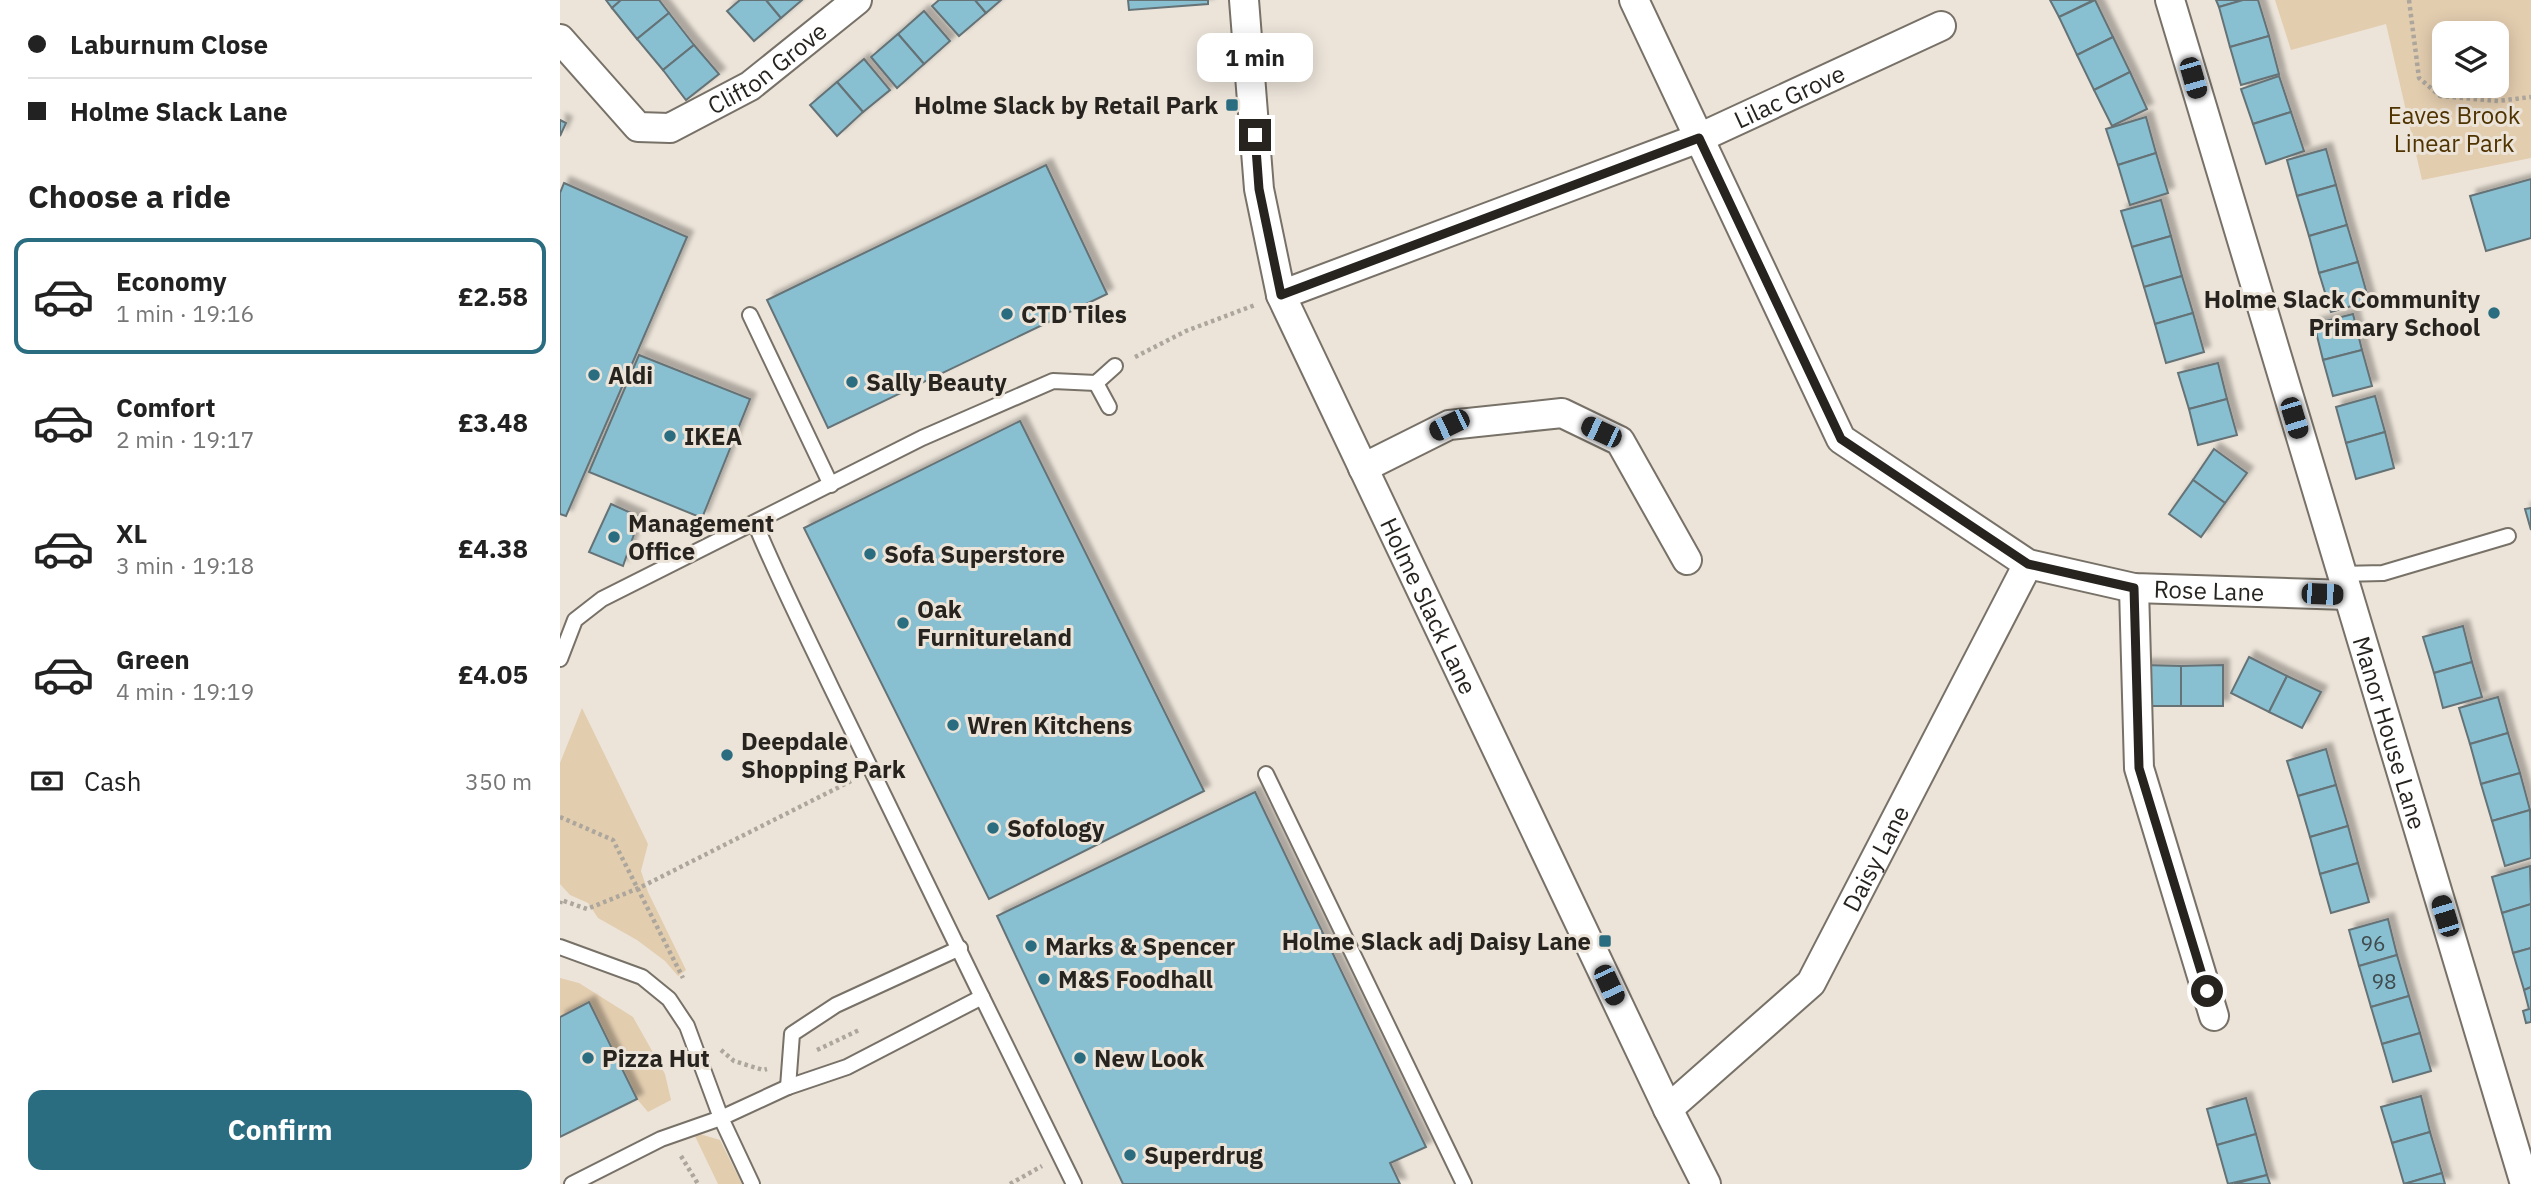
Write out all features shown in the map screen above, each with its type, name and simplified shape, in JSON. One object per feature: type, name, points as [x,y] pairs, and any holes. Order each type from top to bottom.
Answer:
[{"type":"street","name":"Clifton Grove","points":[[560,39],[638,127],[670,128],[750,86],[857,0]]},
{"type":"street","name":"Holme Slack Lane","points":[[1244,0],[1259,189],[1281,295],[1706,1184]]},
{"type":"street","name":"Rose Lane","points":[[1634,0],[1841,439],[2028,564],[2134,588],[2344,585]]},
{"type":"street","name":"Manor House Lane","points":[[2169,0],[2525,1184]]},
{"type":"street","name":"Lilac Grove","points":[[1281,295],[1699,138],[1941,26]]},
{"type":"street","points":[[1363,468],[1449,425],[1562,413],[1620,441],[1687,560]]},
{"type":"street","name":"Daisy Lane","points":[[1668,1109],[1811,983],[2028,564]]},
{"type":"street","points":[[2134,588],[2139,768],[2214,1016]]},
{"type":"lane","points":[[750,315],[831,485]]},
{"type":"lane","points":[[560,660],[565,632],[575,620],[602,599],[922,438],[1053,381],[1096,383],[1115,366]]},
{"type":"lane","points":[[1096,383],[1109,407]]},
{"type":"lane","points":[[755,523],[774,569],[902,837],[960,948],[1074,1184]]},
{"type":"lane","points":[[2344,585],[2508,536]]},
{"type":"lane","points":[[1266,774],[1464,1184]]},
{"type":"lane","points":[[560,947],[642,977],[669,999],[687,1026],[721,1118],[752,1184]]},
{"type":"lane","points":[[788,1087],[792,1034],[836,1004],[960,948]]},
{"type":"lane","points":[[572,1184],[661,1139],[721,1118],[788,1087],[846,1067],[982,997]]},
{"type":"path","points":[[2409,0],[2419,78],[2440,96],[2498,101],[2531,97]]},
{"type":"path","points":[[1115,366],[1186,331],[1281,295]]},
{"type":"path","points":[[560,904],[561,900],[587,909],[639,888],[872,771]]},
{"type":"path","points":[[560,817],[613,840],[689,989]]},
{"type":"path","points":[[718,1047],[734,1060],[762,1070],[789,1062],[859,1030]]},
{"type":"path","points":[[670,1161],[682,1155],[698,1184]]},
{"type":"green space","name":"Eaves Brook Linear Park","points":[[2275,0],[2531,0],[2531,158],[2422,180],[2386,24],[2291,50]]},
{"type":"green space","points":[[582,708],[648,844],[641,871],[648,892],[686,970],[678,976],[665,961],[637,940],[598,918],[588,903],[570,895],[560,884],[560,763]]},
{"type":"green space","points":[[560,978],[579,983],[633,1017],[665,1074],[671,1100],[648,1112],[637,1099],[589,1003],[560,1016]]},
{"type":"green space","points":[[693,1132],[720,1140],[742,1184],[718,1184]]},
{"type":"building","points":[[606,0],[621,0],[612,8]]},
{"type":"building","points":[[621,0],[659,0],[669,13],[637,39],[612,8]]},
{"type":"building","points":[[740,0],[766,0],[781,18],[754,41],[727,11]]},
{"type":"building","points":[[766,0],[802,0],[781,18]]},
{"type":"building","points":[[939,0],[975,0],[986,13],[959,36],[932,6]]},
{"type":"building","points":[[975,0],[1001,0],[986,13]]},
{"type":"building","points":[[1128,0],[1208,0],[1208,4],[1129,10]]},
{"type":"building","points":[[2050,0],[2094,0],[2059,17]]},
{"type":"building","points":[[2095,0],[2113,37],[2077,55],[2059,17]]},
{"type":"building","points":[[2216,0],[2243,0],[2219,7]]},
{"type":"building","points":[[2243,0],[2258,0],[2269,36],[2230,47],[2219,7]]},
{"type":"building","points":[[924,11],[950,41],[924,64],[898,34]]},
{"type":"building","points":[[669,13],[694,45],[663,70],[637,39]]},
{"type":"building","points":[[898,34],[924,64],[897,88],[871,57]]},
{"type":"building","points":[[2269,36],[2279,74],[2241,85],[2230,47]]},
{"type":"building","points":[[2113,37],[2130,72],[2094,90],[2077,55]]},
{"type":"building","points":[[694,45],[719,74],[686,100],[663,70]]},
{"type":"building","points":[[864,59],[890,90],[863,112],[837,82]]},
{"type":"building","points":[[2130,72],[2147,109],[2112,126],[2094,90]]},
{"type":"building","points":[[2279,76],[2291,112],[2253,124],[2241,89]]},
{"type":"building","points":[[837,82],[863,112],[837,136],[810,105]]},
{"type":"building","points":[[2291,112],[2304,151],[2266,164],[2253,124]]},
{"type":"building","points":[[2146,117],[2156,153],[2118,165],[2106,129]]},
{"type":"building","points":[[560,120],[566,123],[560,136]]},
{"type":"building","points":[[2326,149],[2336,185],[2297,196],[2287,160]]},
{"type":"building","points":[[2156,153],[2168,193],[2130,205],[2118,165]]},
{"type":"building","points":[[1046,165],[1107,294],[828,428],[767,300]]},
{"type":"building","name":"Holme Slack Community Primary School","points":[[2531,179],[2531,238],[2486,251],[2470,196]]},
{"type":"building","name":"Aldi","points":[[564,183],[687,237],[566,516],[560,514],[560,193]]},
{"type":"building","points":[[2336,185],[2347,225],[2309,236],[2297,196]]},
{"type":"building","points":[[2161,200],[2171,236],[2132,247],[2121,211]]},
{"type":"building","points":[[2347,225],[2358,262],[2319,273],[2309,236]]},
{"type":"building","points":[[2171,236],[2182,276],[2144,287],[2132,247]]},
{"type":"building","points":[[2358,262],[2369,301],[2331,312],[2319,273]]},
{"type":"building","points":[[2182,276],[2193,313],[2155,324],[2144,287]]},
{"type":"building","points":[[2193,313],[2204,352],[2166,363],[2155,324]]},
{"type":"building","points":[[2353,314],[2362,350],[2323,360],[2314,324]]},
{"type":"building","points":[[2362,350],[2372,386],[2333,396],[2323,360]]},
{"type":"building","name":"IKEA","points":[[639,355],[750,399],[702,518],[589,472]]},
{"type":"building","points":[[2218,363],[2227,399],[2189,409],[2178,373]]},
{"type":"building","points":[[2375,396],[2385,432],[2346,443],[2336,407]]},
{"type":"building","points":[[2227,399],[2237,435],[2198,445],[2189,409]]},
{"type":"building","points":[[1020,421],[1204,791],[989,899],[804,528]]},
{"type":"building","points":[[2385,432],[2394,468],[2356,479],[2346,443]]},
{"type":"building","points":[[2214,449],[2247,473],[2225,503],[2193,480]]},
{"type":"building","points":[[2193,480],[2225,503],[2201,537],[2169,514]]},
{"type":"building","name":"Management Office","points":[[611,504],[640,517],[623,566],[589,552]]},
{"type":"building","points":[[2531,508],[2531,530],[2525,509]]},
{"type":"building","points":[[2463,626],[2472,662],[2434,673],[2423,637]]},
{"type":"building","points":[[2249,657],[2287,676],[2269,712],[2231,693]]},
{"type":"building","points":[[2472,662],[2482,697],[2443,708],[2434,673]]},
{"type":"building","points":[[2143,665],[2181,666],[2181,706],[2144,706]]},
{"type":"building","points":[[2223,665],[2223,706],[2181,706],[2181,666]]},
{"type":"building","points":[[2287,676],[2321,692],[2302,728],[2269,712]]},
{"type":"building","points":[[2498,697],[2508,733],[2470,744],[2459,708]]},
{"type":"building","points":[[2508,733],[2520,773],[2481,784],[2470,744]]},
{"type":"building","points":[[2326,749],[2336,785],[2298,796],[2287,761]]},
{"type":"building","points":[[2520,773],[2530,810],[2492,821],[2481,784]]},
{"type":"building","points":[[2336,785],[2348,826],[2310,837],[2298,796]]},
{"type":"building","points":[[1255,792],[1426,1147],[1390,1163],[1400,1184],[1123,1184],[997,916]]},
{"type":"building","points":[[2530,810],[2531,858],[2505,866],[2492,821]]},
{"type":"building","points":[[2348,826],[2358,863],[2320,874],[2310,837]]},
{"type":"building","points":[[2358,863],[2369,902],[2331,913],[2320,874]]},
{"type":"building","points":[[2530,866],[2531,904],[2502,913],[2492,877]]},
{"type":"building","points":[[2531,904],[2531,948],[2513,953],[2502,913]]},
{"type":"building","points":[[2388,919],[2397,955],[2359,966],[2349,930]]},
{"type":"building","points":[[2531,948],[2531,987],[2524,990],[2513,953]]},
{"type":"building","points":[[2397,955],[2409,996],[2371,1007],[2359,966]]},
{"type":"building","points":[[2531,987],[2531,1022],[2526,1023],[2523,1011],[2529,1009],[2524,990]]},
{"type":"building","points":[[2409,996],[2420,1033],[2382,1044],[2371,1007]]},
{"type":"building","name":"Pizza Hut","points":[[589,1002],[637,1099],[560,1137],[560,1017]]},
{"type":"building","points":[[2420,1033],[2431,1071],[2393,1082],[2382,1044]]},
{"type":"building","points":[[2421,1096],[2430,1132],[2392,1143],[2381,1107]]},
{"type":"building","points":[[2246,1098],[2256,1134],[2217,1145],[2207,1109]]},
{"type":"building","points":[[2430,1132],[2442,1173],[2404,1184],[2392,1143]]},
{"type":"building","points":[[2256,1134],[2267,1175],[2228,1184],[2217,1145]]},
{"type":"building","points":[[2442,1173],[2445,1184],[2404,1184]]},
{"type":"building","points":[[2267,1175],[2270,1184],[2234,1184]]},
{"type":"place","name":"Holme Slack by Retail Park","points":[[1232,105]]},
{"type":"place","name":"Holme Slack Community Primary School","points":[[2494,313]]},
{"type":"place","name":"CTD Tiles","points":[[1007,314]]},
{"type":"place","name":"Aldi","points":[[594,375]]},
{"type":"place","name":"Sally Beauty","points":[[852,382]]},
{"type":"place","name":"IKEA","points":[[670,436]]},
{"type":"place","name":"Management Office","points":[[614,537]]},
{"type":"place","name":"Sofa Superstore","points":[[870,554]]},
{"type":"place","name":"Oak Furnitureland","points":[[903,623]]},
{"type":"place","name":"Wren Kitchens","points":[[953,725]]},
{"type":"place","name":"Deepdale Shopping Park","points":[[727,755]]},
{"type":"place","name":"Sofology","points":[[993,828]]},
{"type":"place","name":"Holme Slack adj Daisy Lane","points":[[1605,941]]},
{"type":"place","name":"Marks & Spencer","points":[[1031,946]]},
{"type":"place","name":"M&S Foodhall","points":[[1044,979]]},
{"type":"place","name":"Pizza Hut","points":[[588,1058]]},
{"type":"place","name":"New Look","points":[[1080,1058]]},
{"type":"place","name":"Superdrug","points":[[1130,1155]]},
{"type":"route","points":[[1255,135],[1259,189],[1281,295],[1699,138],[1841,439],[2028,564],[2134,588],[2139,768],[2207,991]]}]
